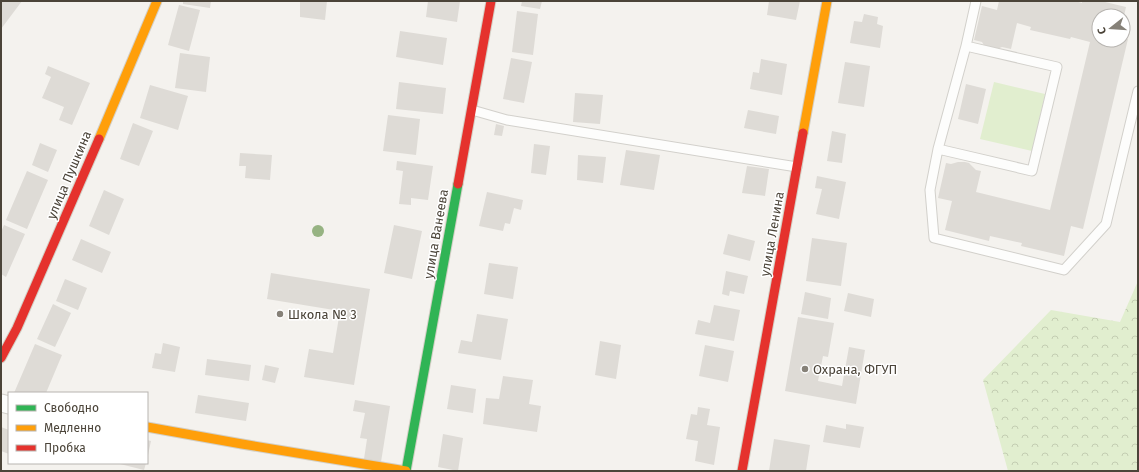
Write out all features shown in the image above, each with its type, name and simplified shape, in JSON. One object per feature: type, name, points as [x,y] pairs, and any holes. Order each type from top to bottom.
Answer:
[{"type":"street","name":"улица Пушкина","points":[[1,358],[23,314],[157,1]]},
{"type":"street","name":"улица Ванеева","points":[[406,471],[492,1]]},
{"type":"street","name":"улица Ленина","points":[[742,471],[828,1]]},
{"type":"street","points":[[148,427],[406,471]]},
{"type":"lane","points":[[976,1],[966,46],[938,149],[930,190],[934,238],[1064,270],[1106,224],[1138,91]]},
{"type":"lane","points":[[938,149],[1032,171],[1057,67],[966,46]]},
{"type":"lane","points":[[472,110],[507,120],[798,167]]},
{"type":"green space","points":[[994,82],[1045,94],[1032,151],[980,139]]},
{"type":"green space","points":[[1138,281],[1138,471],[1008,471],[983,380],[1051,310],[1120,322]]},
{"type":"building","points":[[1,1],[22,1],[1,29]]},
{"type":"building","points":[[183,1],[211,1],[210,8],[183,4]]},
{"type":"building","points":[[300,1],[327,1],[325,20],[300,17]]},
{"type":"building","points":[[428,1],[460,1],[457,22],[426,17]]},
{"type":"building","points":[[522,1],[542,1],[540,9],[521,6]]},
{"type":"building","points":[[769,1],[800,1],[796,20],[767,15]]},
{"type":"building","points":[[999,1],[1075,1],[1082,3],[1082,1],[1101,1],[1126,7],[1091,8],[1091,48],[1126,48],[1083,229],[1071,226],[1064,256],[1021,246],[1022,243],[990,236],[989,241],[945,230],[952,201],[938,198],[946,163],[951,164],[965,162],[969,163],[976,170],[981,171],[976,192],[1050,210],[1090,42],[1030,30],[1031,27],[1017,23],[1011,49],[1002,47],[995,50],[985,47],[982,42],[974,40],[982,6],[997,10]]},
{"type":"building","points":[[179,5],[200,10],[189,51],[168,45]]},
{"type":"building","points":[[517,11],[538,14],[533,55],[512,52]]},
{"type":"building","points":[[864,14],[878,17],[877,24],[883,26],[880,48],[850,43],[854,21],[862,22]]},
{"type":"building","points":[[400,31],[447,38],[443,65],[396,57]]},
{"type":"building","points":[[180,53],[210,57],[206,92],[175,88]]},
{"type":"building","points":[[511,58],[532,62],[524,103],[503,99]]},
{"type":"building","points":[[761,59],[787,64],[782,95],[750,89],[753,72],[759,73]]},
{"type":"building","points":[[845,62],[870,66],[864,107],[838,103]]},
{"type":"building","points":[[48,66],[90,83],[72,125],[59,120],[64,107],[42,98],[51,77],[45,74]]},
{"type":"building","points":[[399,82],[446,88],[443,114],[396,109]]},
{"type":"building","points":[[966,84],[986,89],[978,124],[958,119]]},
{"type":"building","points":[[150,85],[188,96],[178,130],[140,118]]},
{"type":"building","points":[[575,93],[603,95],[600,124],[573,122]]},
{"type":"building","points":[[748,110],[779,116],[776,134],[744,128]]},
{"type":"building","points":[[388,115],[420,119],[416,155],[383,151]]},
{"type":"building","points":[[133,123],[153,131],[139,166],[120,159]]},
{"type":"building","points":[[496,124],[504,126],[502,136],[494,135]]},
{"type":"building","points":[[832,131],[846,134],[842,163],[827,161]]},
{"type":"building","points":[[40,143],[57,150],[48,172],[32,165]]},
{"type":"building","points":[[534,144],[550,146],[546,175],[531,173]]},
{"type":"building","points":[[626,150],[660,155],[654,190],[620,185]]},
{"type":"building","points":[[240,153],[272,155],[270,180],[245,178],[246,166],[239,166]]},
{"type":"building","points":[[578,155],[606,157],[603,183],[577,180]]},
{"type":"building","points":[[397,161],[433,166],[428,200],[411,198],[411,205],[399,204],[403,171],[396,170]]},
{"type":"building","points":[[747,166],[769,169],[765,196],[742,193]]},
{"type":"building","points":[[27,171],[48,180],[27,229],[6,220]]},
{"type":"building","points":[[817,176],[846,182],[839,219],[816,214],[822,189],[815,188]]},
{"type":"building","points":[[104,190],[124,199],[109,235],[89,226]]},
{"type":"building","points":[[487,192],[523,200],[521,210],[514,208],[510,224],[505,223],[503,231],[479,226]]},
{"type":"building","points":[[4,225],[25,234],[6,277],[1,274],[1,232]]},
{"type":"building","points":[[394,225],[422,231],[412,279],[384,273]]},
{"type":"building","points":[[728,234],[755,241],[750,261],[723,254]]},
{"type":"building","points":[[812,238],[847,243],[841,286],[806,281]]},
{"type":"building","points":[[81,239],[111,252],[102,273],[72,260]]},
{"type":"building","points":[[489,263],[518,267],[513,299],[484,294]]},
{"type":"building","points":[[726,271],[748,276],[744,294],[730,291],[729,296],[722,294]]},
{"type":"building","points":[[271,273],[370,289],[354,385],[304,377],[309,349],[333,353],[340,311],[267,299]]},
{"type":"building","points":[[65,279],[87,288],[78,310],[56,301]]},
{"type":"building","points":[[805,292],[831,298],[828,319],[801,314]]},
{"type":"building","points":[[848,293],[874,299],[871,317],[844,311]]},
{"type":"building","points":[[53,304],[71,313],[55,347],[37,339]]},
{"type":"building","points":[[714,305],[740,310],[734,341],[695,334],[698,320],[710,323]]},
{"type":"building","points":[[477,314],[508,319],[501,360],[458,353],[461,340],[472,342]]},
{"type":"building","name":"Охрана, ФГУП","points":[[798,317],[834,323],[828,357],[823,356],[818,381],[842,386],[849,347],[865,350],[856,404],[785,391]]},
{"type":"building","points":[[600,341],[621,345],[616,379],[595,375]]},
{"type":"building","points":[[163,343],[180,347],[175,372],[152,368],[155,353],[161,354]]},
{"type":"building","points":[[35,344],[62,355],[46,392],[14,392]]},
{"type":"building","points":[[705,345],[734,351],[728,382],[699,376]]},
{"type":"building","points":[[207,359],[251,365],[249,381],[205,375]]},
{"type":"building","points":[[265,365],[279,368],[275,383],[262,380]]},
{"type":"building","points":[[503,376],[533,380],[529,404],[541,406],[537,432],[483,424],[486,398],[499,399]]},
{"type":"building","points":[[451,385],[476,389],[473,413],[447,409]]},
{"type":"building","points":[[198,395],[249,403],[246,421],[195,413]]},
{"type":"building","points":[[355,400],[390,406],[381,462],[364,459],[367,439],[360,438],[365,413],[353,411]]},
{"type":"building","points":[[698,407],[710,409],[707,425],[720,427],[714,465],[695,461],[698,441],[686,439],[691,414],[697,415]]},
{"type":"building","points":[[846,424],[864,427],[860,448],[823,442],[826,425],[846,429]]},
{"type":"building","points":[[1,427],[8,430],[8,454],[1,451]]},
{"type":"building","points":[[443,434],[463,438],[458,471],[438,467]]},
{"type":"building","points":[[774,439],[810,445],[806,471],[769,471]]},
{"type":"building","points":[[148,440],[151,441],[148,455]]},
{"type":"building","points":[[120,464],[146,464],[144,470]]},
{"type":"traffic: fast","points":[[406,471],[458,184]]},
{"type":"traffic: slow","points":[[99,139],[157,1]]},
{"type":"traffic: slow","points":[[803,133],[827,1]]},
{"type":"traffic: slow","points":[[148,427],[406,471]]},
{"type":"traffic: jam","points":[[458,184],[491,1]]},
{"type":"traffic: jam","points":[[742,471],[803,133]]},
{"type":"traffic: jam","points":[[1,358],[17,328],[99,139]]},
{"type":"place","name":"Школа № 3","points":[[280,314]]},
{"type":"place","name":"Охрана, ФГУП","points":[[805,369]]}]
